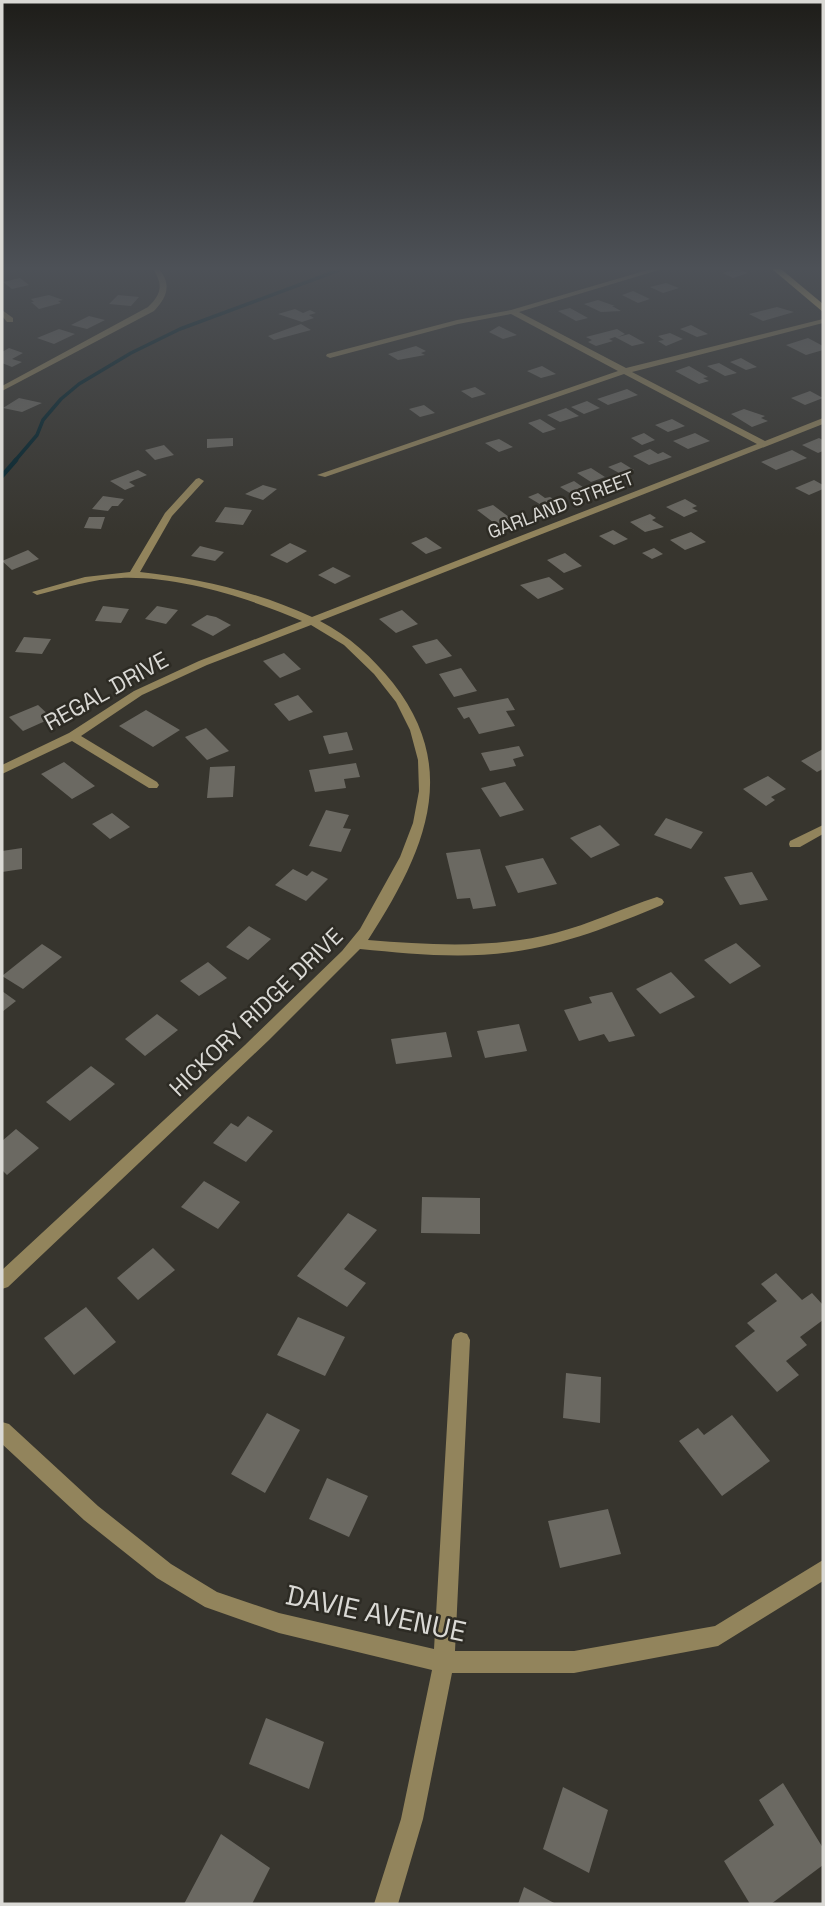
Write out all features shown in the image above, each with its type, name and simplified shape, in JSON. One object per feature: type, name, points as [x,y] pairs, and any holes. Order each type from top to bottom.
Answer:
[{"type":"street","points":[[2,389],[60,358]]},
{"type":"street","points":[[600,358],[765,444]]},
{"type":"street","points":[[322,475],[625,371],[677,358]]},
{"type":"street","name":"GARLAND STREET","points":[[311,622],[823,421]]},
{"type":"street","points":[[133,575],[168,515],[199,481]]},
{"type":"street","name":"HICKORY RIDGE DRIVE","points":[[2,1281],[288,1013],[357,944],[402,868],[416,838],[427,785],[425,762],[413,723],[394,688],[345,641],[311,622],[241,594],[133,575],[98,578],[37,592]]},
{"type":"street","name":"REGAL DRIVE","points":[[2,770],[73,736],[138,693],[203,663],[311,622]]},
{"type":"street","points":[[73,736],[153,785]]},
{"type":"street","points":[[795,844],[823,829]]},
{"type":"street","points":[[357,944],[406,949],[495,949],[586,928],[657,902]]},
{"type":"street","points":[[386,1904],[412,1819],[444,1662],[461,1340]]},
{"type":"street","name":"DAVIE AVENUE","points":[[2,1431],[122,1538],[164,1571],[212,1600],[279,1623],[444,1662],[574,1662],[718,1636],[823,1570]]},
{"type":"building","points":[[2,358],[14,358],[12,359],[22,362],[12,367],[2,363]]},
{"type":"building","points":[[741,358],[757,367],[746,370],[730,362]]},
{"type":"building","points":[[719,363],[737,373],[725,376],[707,366]]},
{"type":"building","points":[[542,366],[556,374],[541,378],[527,371]]},
{"type":"building","points":[[689,366],[708,377],[703,378],[709,381],[699,384],[675,371]]},
{"type":"building","points":[[475,387],[486,394],[472,398],[461,391]]},
{"type":"building","points":[[627,389],[638,395],[608,405],[597,399]]},
{"type":"building","points":[[810,391],[823,398],[805,405],[791,398]]},
{"type":"building","points":[[19,398],[42,403],[22,412],[3,408]]},
{"type":"building","points":[[587,401],[600,408],[584,414],[571,407]]},
{"type":"building","points":[[424,405],[435,413],[420,417],[409,409]]},
{"type":"building","points":[[566,408],[579,416],[560,422],[547,415]]},
{"type":"building","points":[[744,409],[765,416],[761,418],[768,421],[752,427],[731,414]]},
{"type":"building","points":[[540,419],[556,429],[543,433],[528,423]]},
{"type":"building","points":[[672,419],[685,426],[668,432],[655,425]]},
{"type":"building","points":[[644,433],[655,440],[642,445],[631,438]]},
{"type":"building","points":[[695,433],[710,441],[688,449],[673,441]]},
{"type":"building","points":[[233,438],[233,446],[207,448],[207,439]]},
{"type":"building","points":[[819,438],[823,440],[823,451],[818,453],[802,445]]},
{"type":"building","points":[[499,439],[513,447],[499,452],[485,443]]},
{"type":"building","points":[[164,445],[174,455],[155,460],[145,450]]},
{"type":"building","points":[[650,449],[672,457],[649,465],[633,456]]},
{"type":"building","points":[[792,450],[807,458],[776,470],[761,462]]},
{"type":"building","points":[[621,462],[634,470],[621,474],[608,467]]},
{"type":"building","points":[[591,468],[605,477],[591,482],[577,473]]},
{"type":"building","points":[[138,470],[147,475],[129,482],[135,486],[125,490],[110,481]]},
{"type":"building","points":[[814,480],[823,485],[823,489],[809,495],[795,488]]},
{"type":"building","points":[[574,481],[587,490],[573,495],[560,487]]},
{"type":"building","points":[[263,485],[277,489],[263,500],[245,494]]},
{"type":"building","points":[[538,493],[557,501],[543,506],[528,497]]},
{"type":"building","points":[[103,496],[124,499],[108,511],[92,509]]},
{"type":"building","points":[[685,499],[697,506],[692,508],[698,511],[684,517],[666,507]]},
{"type":"building","points":[[493,505],[513,520],[498,526],[477,510]]},
{"type":"building","points":[[225,507],[252,510],[243,525],[215,522]]},
{"type":"building","points":[[650,514],[656,518],[652,520],[664,527],[645,532],[630,522]]},
{"type":"building","points":[[89,517],[105,517],[101,529],[84,528]]},
{"type":"building","points":[[613,530],[628,539],[614,545],[599,536]]},
{"type":"building","points":[[691,532],[706,542],[685,550],[670,540]]},
{"type":"building","points":[[426,537],[442,548],[426,554],[411,543]]},
{"type":"building","points":[[290,543],[307,551],[287,563],[270,555]]},
{"type":"building","points":[[200,546],[224,552],[215,561],[191,556]]},
{"type":"building","points":[[654,548],[663,554],[652,559],[642,553]]},
{"type":"building","points":[[28,550],[39,559],[12,570],[2,561]]},
{"type":"building","points":[[565,553],[582,566],[564,573],[547,560]]},
{"type":"building","points":[[333,567],[351,576],[335,584],[318,575]]},
{"type":"building","points":[[549,577],[564,589],[538,599],[520,585]]},
{"type":"building","points":[[103,606],[129,609],[121,623],[95,621]]},
{"type":"building","points":[[157,606],[178,610],[166,624],[145,619]]},
{"type":"building","points":[[402,610],[418,624],[396,633],[379,619]]},
{"type":"building","points":[[207,615],[231,625],[213,636],[191,625]]},
{"type":"building","points":[[24,637],[51,639],[42,654],[15,652]]},
{"type":"building","points":[[437,639],[452,656],[426,664],[412,646]]},
{"type":"building","points":[[284,653],[301,669],[280,678],[263,661]]},
{"type":"building","points":[[461,668],[477,691],[454,697],[439,674]]},
{"type":"building","points":[[298,695],[313,712],[289,721],[274,704]]},
{"type":"building","points":[[508,698],[515,710],[506,711],[515,726],[479,734],[469,717],[464,719],[457,708]]},
{"type":"building","points":[[38,705],[52,718],[23,731],[9,717]]},
{"type":"building","points":[[146,710],[180,730],[153,747],[119,726]]},
{"type":"building","points":[[206,728],[229,751],[207,760],[185,737]]},
{"type":"building","points":[[347,732],[353,750],[329,754],[323,736]]},
{"type":"building","points":[[519,746],[524,756],[513,759],[516,766],[490,771],[481,753]]},
{"type":"building","points":[[823,749],[823,769],[817,772],[801,761]]},
{"type":"building","points":[[64,762],[95,786],[72,799],[41,774]]},
{"type":"building","points":[[356,763],[360,777],[344,779],[346,788],[315,792],[309,770]]},
{"type":"building","points":[[235,766],[233,797],[207,798],[210,767]]},
{"type":"building","points":[[768,776],[786,789],[771,797],[775,800],[766,806],[743,789]]},
{"type":"building","points":[[505,782],[524,810],[500,817],[481,788]]},
{"type":"building","points":[[326,810],[349,815],[343,828],[351,829],[341,852],[309,846]]},
{"type":"building","points":[[112,813],[130,827],[110,839],[92,824]]},
{"type":"building","points":[[666,818],[703,832],[691,849],[654,835]]},
{"type":"building","points":[[600,825],[620,845],[591,858],[570,838]]},
{"type":"building","points":[[22,848],[22,869],[2,872],[2,851]]},
{"type":"building","points":[[480,849],[496,906],[473,909],[470,898],[457,899],[446,853]]},
{"type":"building","points":[[543,858],[557,884],[518,893],[505,866]]},
{"type":"building","points":[[293,869],[307,876],[312,871],[328,879],[306,901],[275,885]]},
{"type":"building","points":[[752,872],[768,900],[740,905],[724,877]]},
{"type":"building","points":[[249,926],[271,939],[248,960],[226,947]]},
{"type":"building","points":[[736,943],[761,966],[730,984],[704,960]]},
{"type":"building","points":[[42,944],[62,957],[23,989],[2,976]]},
{"type":"building","points":[[208,962],[227,978],[199,996],[180,981]]},
{"type":"building","points":[[671,972],[695,997],[660,1014],[636,989]]},
{"type":"building","points":[[2,991],[16,1001],[2,1012]]},
{"type":"building","points":[[612,992],[635,1036],[609,1042],[604,1034],[579,1041],[564,1010],[592,1003],[589,997]]},
{"type":"building","points":[[157,1014],[178,1030],[145,1056],[125,1039]]},
{"type":"building","points":[[519,1024],[527,1051],[485,1058],[477,1031]]},
{"type":"building","points":[[446,1032],[452,1057],[396,1064],[391,1039]]},
{"type":"building","points":[[91,1066],[115,1084],[70,1121],[46,1102]]},
{"type":"building","points":[[248,1116],[273,1131],[246,1162],[213,1143],[231,1123],[238,1127]]},
{"type":"building","points":[[16,1129],[39,1148],[7,1175],[2,1170],[2,1141]]},
{"type":"building","points":[[204,1181],[240,1202],[218,1229],[181,1207]]},
{"type":"building","points":[[422,1197],[480,1198],[480,1234],[421,1233]]},
{"type":"building","points":[[348,1213],[377,1230],[344,1269],[366,1283],[347,1307],[297,1276]]},
{"type":"building","points":[[153,1248],[175,1270],[138,1300],[117,1278]]},
{"type":"building","points":[[776,1273],[802,1300],[812,1293],[823,1305],[823,1320],[800,1337],[807,1345],[786,1361],[799,1375],[777,1392],[735,1346],[755,1331],[747,1323],[777,1301],[761,1284]]},
{"type":"building","points":[[86,1307],[116,1342],[74,1375],[44,1338]]},
{"type":"building","points":[[298,1317],[345,1337],[325,1376],[277,1355]]},
{"type":"building","points":[[566,1373],[601,1377],[600,1423],[563,1418]]},
{"type":"building","points":[[267,1413],[300,1430],[265,1493],[231,1474]]},
{"type":"building","points":[[732,1415],[770,1461],[722,1496],[679,1441],[698,1428],[704,1435]]},
{"type":"building","points":[[327,1478],[368,1496],[349,1537],[309,1519]]},
{"type":"building","points":[[608,1509],[621,1554],[560,1568],[548,1521]]},
{"type":"building","points":[[266,1718],[324,1742],[309,1789],[249,1764]]},
{"type":"building","points":[[783,1783],[823,1848],[823,1865],[771,1904],[750,1904],[724,1861],[774,1825],[759,1800]]},
{"type":"building","points":[[563,1787],[608,1810],[589,1873],[543,1849]]},
{"type":"building","points":[[221,1834],[270,1868],[252,1904],[184,1904]]},
{"type":"building","points":[[524,1887],[556,1904],[518,1904]]},
{"type":"waterway","points":[[14,462],[37,435],[43,420],[61,399],[79,384],[123,358]]},
{"type":"waterway","points":[[2,476],[16,460]]}]
